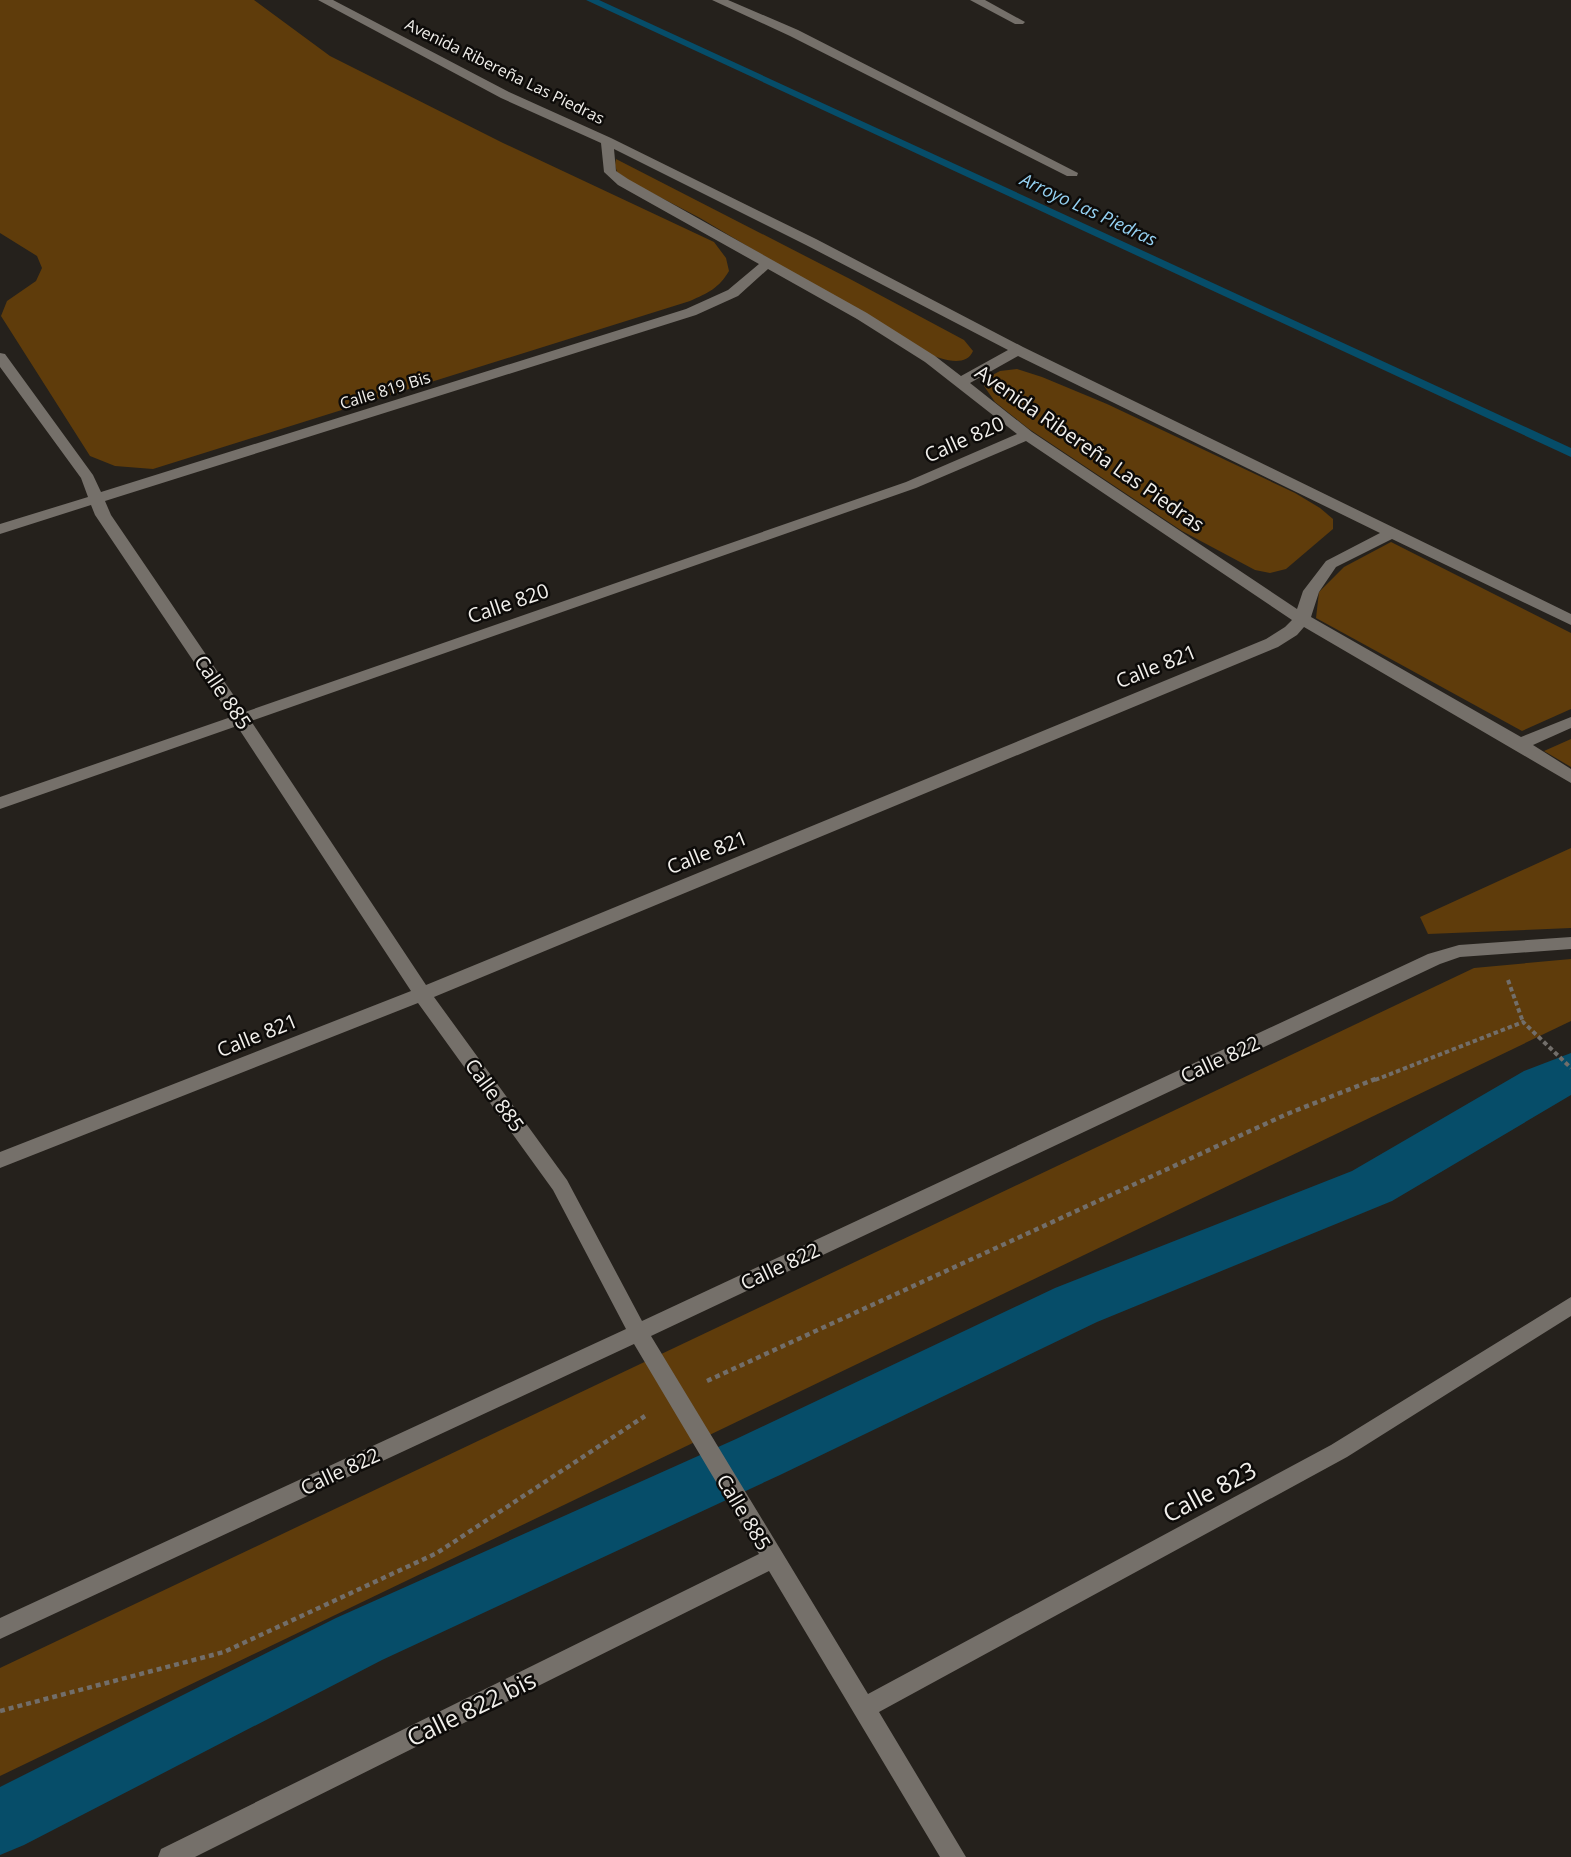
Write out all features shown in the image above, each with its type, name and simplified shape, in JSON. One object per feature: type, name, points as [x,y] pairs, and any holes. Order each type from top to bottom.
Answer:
[{"type":"street","name":"Avenida Ribereña Las Piedras","points":[[324,0],[505,95],[607,141],[811,242],[1018,350],[1571,620]]},
{"type":"street","points":[[718,0],[794,33],[1072,173]]},
{"type":"street","points":[[976,0],[1019,22]]},
{"type":"street","name":"Avenida Ribereña Las Piedras","points":[[607,141],[610,172],[618,179],[862,316],[930,359],[1027,435],[1302,619],[1520,744],[1571,777]]},
{"type":"street","name":"Calle 819 Bis","points":[[0,529],[701,308],[722,300],[742,288],[768,262]]},
{"type":"street","points":[[960,383],[1018,350]]},
{"type":"street","name":"Calle 885","points":[[0,357],[88,478],[103,516],[241,719],[422,994],[560,1185],[638,1333],[772,1559],[954,1857]]},
{"type":"street","name":"Calle 820","points":[[0,803],[911,485],[1027,435]]},
{"type":"street","points":[[1302,619],[1311,591],[1332,564],[1391,533]]},
{"type":"street","name":"Calle 821","points":[[0,1160],[422,994],[1272,643],[1292,631],[1302,619]]},
{"type":"street","points":[[1520,744],[1571,722]]},
{"type":"street","name":"Calle 822","points":[[0,1629],[638,1333],[1434,958],[1459,951],[1571,944]]},
{"type":"street","name":"Calle 823","points":[[864,1708],[1339,1451],[1571,1305]]},
{"type":"street","name":"Calle 822 bis","points":[[170,1857],[772,1559]]},
{"type":"path","points":[[1497,949],[1523,1022],[1571,1068]]},
{"type":"path","points":[[0,1711],[224,1652],[437,1553],[676,1395],[1287,1114],[1523,1022]]},
{"type":"shaded area","points":[[0,0],[254,0],[330,56],[503,143],[714,242],[726,258],[729,271],[712,289],[690,301],[153,469],[115,466],[90,456],[1,316],[7,301],[36,281],[42,268],[37,256],[0,233]]},
{"type":"shaded area","points":[[616,159],[964,340],[973,351],[970,356],[959,361],[946,360],[929,354],[700,218],[631,182],[617,172]]},
{"type":"shaded area","points":[[1017,369],[1107,404],[1295,493],[1333,519],[1333,529],[1286,569],[1270,573],[1255,570],[1182,531],[1029,429],[995,402],[984,386],[987,378],[1000,371]]},
{"type":"shaded area","points":[[1391,542],[1571,633],[1571,709],[1522,731],[1316,618],[1319,592],[1344,567]]},
{"type":"shaded area","points":[[1571,739],[1571,767],[1544,751]]},
{"type":"shaded area","points":[[1571,848],[1571,928],[1428,934],[1420,917]]},
{"type":"shaded area","points":[[1571,959],[1571,1021],[0,1776],[0,1668],[1474,968]]},
{"type":"waterway","name":"Arroyo Las Piedras","points":[[591,0],[1571,453]]},
{"type":"waterway","points":[[0,1822],[359,1639],[758,1457],[1076,1305],[1372,1186],[1543,1085],[1571,1073]]}]
